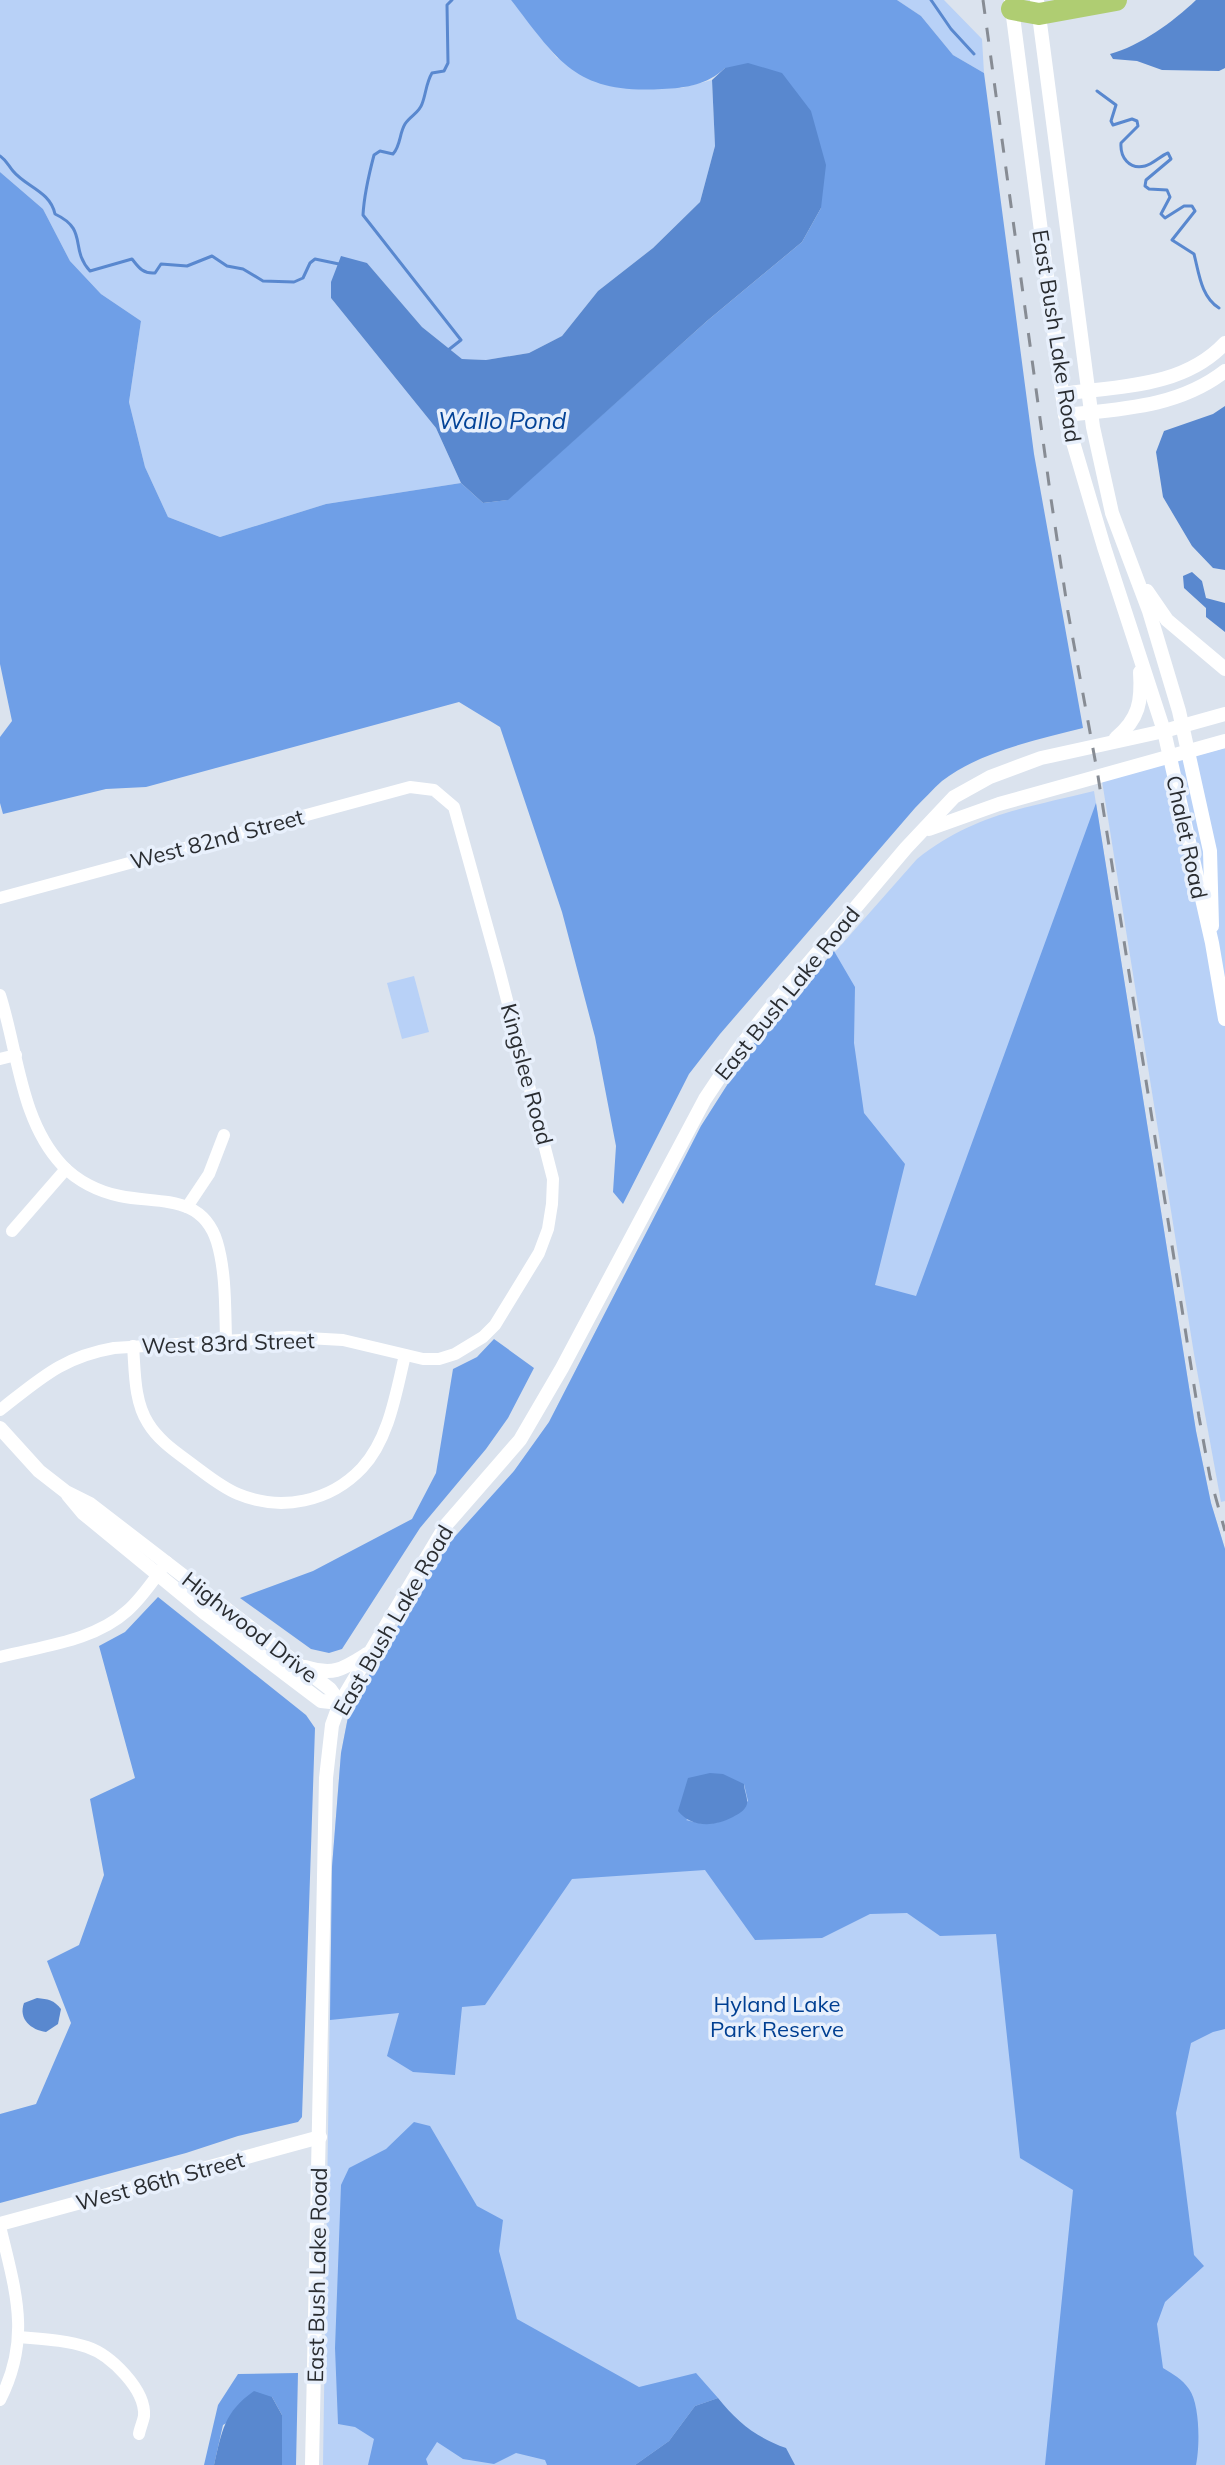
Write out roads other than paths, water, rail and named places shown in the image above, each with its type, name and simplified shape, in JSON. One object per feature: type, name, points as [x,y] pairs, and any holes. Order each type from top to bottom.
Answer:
[{"type":"highway","points":[[1025,5],[1116,0]]},
{"type":"street","name":"East Bush Lake Road","points":[[1025,5],[1091,412],[1112,513],[1138,578],[1182,725]]},
{"type":"street","name":"East Bush Lake Road","points":[[312,2465],[326,1778],[332,1725],[340,1703],[446,1525],[528,1428],[705,1099],[737,1051],[827,941],[954,797],[990,777],[1041,758],[1164,731],[1099,534],[1065,415],[1025,5]]},
{"type":"street","points":[[1062,394],[1164,379],[1200,363],[1225,343]]},
{"type":"street","points":[[1065,415],[1169,400],[1192,392],[1225,371]]},
{"type":"street","points":[[1138,578],[1167,620],[1225,669]]},
{"type":"street","points":[[1110,742],[1129,727],[1140,706],[1142,694],[1138,648]]},
{"type":"street","points":[[1164,731],[1225,714]]},
{"type":"street","name":"Chalet Road","points":[[1182,725],[1210,851],[1212,943]]},
{"type":"street","name":"Chalet Road","points":[[1164,731],[1212,943],[1225,1019]]},
{"type":"street","name":"East Bush Lake Road","points":[[925,830],[999,804],[1225,741]]},
{"type":"street","name":"West 82nd Street","points":[[0,898],[410,787],[434,790]]},
{"type":"street","name":"Kingslee Road","points":[[434,790],[454,807],[553,1179],[548,1229],[539,1253],[495,1325],[469,1346]]},
{"type":"street","points":[[0,995],[35,1126],[66,1169],[97,1189],[119,1196],[164,1200],[187,1207],[208,1224],[216,1238],[220,1255],[226,1339]]},
{"type":"street","points":[[0,1059],[16,1055]]},
{"type":"street","points":[[187,1207],[209,1174],[224,1135]]},
{"type":"street","points":[[12,1231],[66,1169]]},
{"type":"street","name":"West 83rd Street","points":[[0,1410],[68,1360],[90,1352],[133,1346],[289,1337],[343,1340],[423,1359],[439,1359],[469,1346]]},
{"type":"street","points":[[133,1346],[140,1404],[146,1421],[157,1436],[216,1482],[236,1493],[258,1501],[281,1503],[304,1501],[325,1494],[345,1483],[363,1467],[376,1449],[385,1428],[405,1355]]},
{"type":"street","name":"Highwood Drive","points":[[0,1428],[39,1471],[66,1492],[90,1504],[167,1562],[330,1689],[340,1703]]},
{"type":"street","name":"Highwood Drive","points":[[66,1492],[83,1513],[157,1575],[321,1701],[340,1703]]},
{"type":"street","points":[[0,1657],[96,1631],[127,1611],[167,1562]]},
{"type":"street","points":[[299,1664],[316,1670],[336,1671],[371,1652]]},
{"type":"street","name":"West 86th Street","points":[[0,2225],[320,2137]]},
{"type":"street","points":[[0,2225],[19,2307],[20,2337],[10,2381],[0,2400]]},
{"type":"street","points":[[20,2337],[72,2343],[91,2348],[107,2357],[133,2384],[145,2414],[139,2434]]},
{"type":"water","points":[[1196,0],[1225,0],[1225,68],[1219,71],[1162,70],[1137,61],[1113,59],[1110,54],[1156,32]]},
{"type":"water","name":"Wallo Pond","points":[[748,63],[782,73],[811,111],[826,165],[821,208],[802,242],[707,321],[508,500],[483,503],[461,483],[436,428],[331,298],[331,282],[341,256],[367,263],[422,327],[462,359],[486,360],[529,353],[562,336],[598,291],[653,248],[700,202],[715,146],[712,80],[725,68]]},
{"type":"water","points":[[1225,406],[1225,570],[1213,568],[1192,546],[1163,497],[1156,452],[1164,431],[1213,414]]},
{"type":"water","points":[[1192,572],[1202,581],[1206,598],[1225,603],[1225,632],[1206,617],[1206,608],[1184,588],[1183,576]]},
{"type":"water","points":[[710,1773],[723,1774],[744,1784],[745,1809],[711,1824],[690,1821],[678,1811],[688,1778]]},
{"type":"water","points":[[37,1998],[50,2000],[61,2009],[58,2024],[46,2032],[35,2029],[24,2019],[24,2003]]},
{"type":"water","points":[[254,2391],[272,2397],[282,2415],[282,2465],[214,2465],[222,2432],[230,2415]]},
{"type":"water","points":[[718,2398],[748,2428],[786,2448],[795,2465],[635,2465],[669,2441],[695,2406]]},
{"type":"waterway","points":[[447,351],[461,340],[363,215],[374,155],[380,151],[393,154],[405,124],[421,107],[432,73],[444,71],[448,63],[447,5],[452,0]]},
{"type":"waterway","points":[[931,0],[951,29],[974,54]]},
{"type":"waterway","points":[[1097,91],[1116,105],[1111,121],[1113,125],[1132,119],[1137,121],[1138,126],[1121,143],[1122,153],[1130,164],[1145,166],[1168,153],[1171,159],[1146,180],[1145,186],[1167,190],[1170,197],[1161,214],[1165,218],[1184,206],[1192,206],[1195,211],[1172,240],[1194,254],[1204,291],[1219,308]]},
{"type":"waterway","points":[[0,156],[18,176],[48,200],[55,214],[72,226],[80,255],[90,271],[132,259],[139,268],[155,273],[161,264],[187,266],[212,256],[263,281],[294,282],[303,278],[315,259],[339,264]]},
{"type":"railway","points":[[983,0],[1068,612],[1098,776],[1199,1417],[1210,1477],[1225,1531]]},
{"type":"park label","name":"Hyland Lake Park Reserve","points":[[777,2016]]}]
